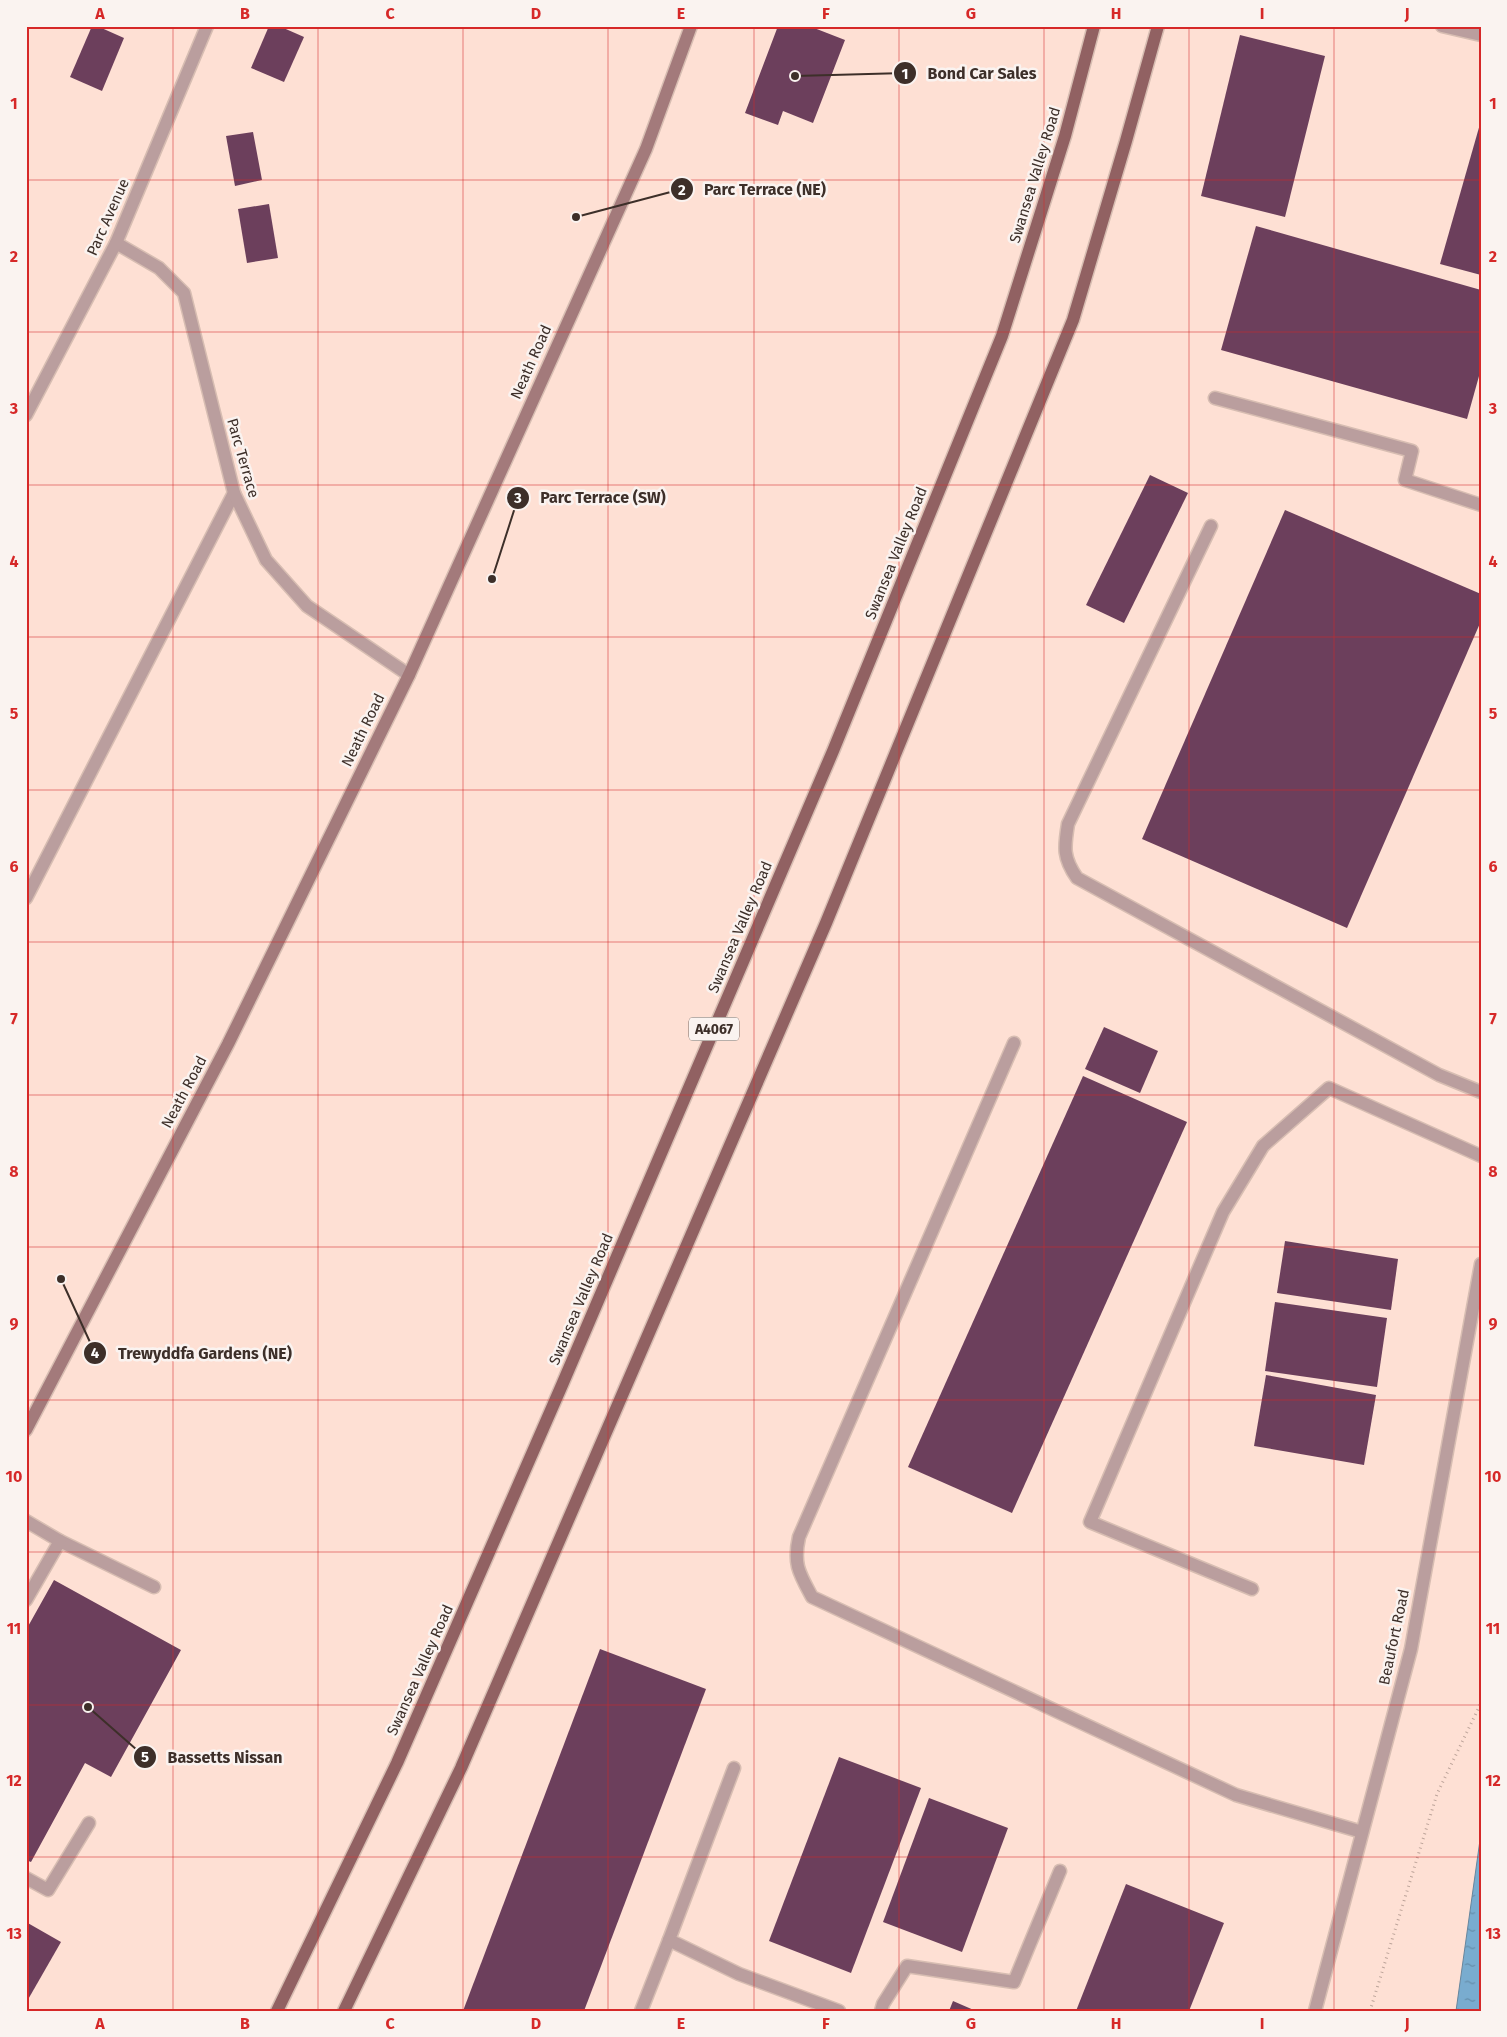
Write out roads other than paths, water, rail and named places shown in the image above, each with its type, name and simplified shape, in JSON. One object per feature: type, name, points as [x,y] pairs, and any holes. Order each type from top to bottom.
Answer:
[{"type":"main road","name":"Neath Road","points":[[26,1430],[228,1044],[409,675],[646,149],[691,26]]},
{"type":"main road","name":"Swansea Valley Road","points":[[277,2011],[401,1754],[566,1376],[833,751],[1002,336],[1065,136],[1094,26]]},
{"type":"main road","points":[[344,2011],[461,1768],[798,988],[1066,338],[1121,160],[1158,26]]},
{"type":"street","name":"Parc Avenue","points":[[26,414],[116,243],[207,26]]},
{"type":"street","points":[[1442,26],[1481,35]]},
{"type":"street","name":"Parc Terrace","points":[[116,243],[159,268],[184,293],[234,493],[266,560],[307,606],[409,675]]},
{"type":"street","points":[[1214,398],[1412,451],[1405,480],[1481,505]]},
{"type":"street","points":[[26,898],[234,493]]},
{"type":"street","points":[[1211,526],[1068,824],[1065,844],[1068,865],[1077,878],[1439,1075],[1481,1092]]},
{"type":"street","points":[[1014,1043],[799,1536],[795,1555],[800,1576],[812,1597],[1236,1795],[1362,1832]]},
{"type":"street","points":[[1252,1589],[1090,1522],[1223,1212],[1263,1146],[1329,1088],[1481,1156]]},
{"type":"street","name":"Beaufort Road","points":[[1315,2011],[1411,1649],[1481,1264]]},
{"type":"street","points":[[26,1521],[154,1587]]},
{"type":"street","points":[[26,1600],[60,1540]]},
{"type":"street","points":[[641,2011],[734,1768]]},
{"type":"street","points":[[26,1878],[48,1890],[89,1823]]},
{"type":"street","points":[[881,2011],[883,2004],[908,1966],[1014,1982],[1060,1871]]},
{"type":"street","points":[[669,1940],[739,1974],[839,2011]]},
{"type":"water","points":[[1480,1840],[1481,2011],[1456,2011]]},
{"type":"place","name":"Bond Car Sales","points":[[795,76]]},
{"type":"place","name":"Parc Terrace (NE)","points":[[576,217]]},
{"type":"place","name":"Parc Terrace (SW)","points":[[492,579]]},
{"type":"place","name":"Trewyddfa Gardens (NE)","points":[[61,1279]]},
{"type":"place","name":"Bassetts Nissan","points":[[88,1707]]}]
